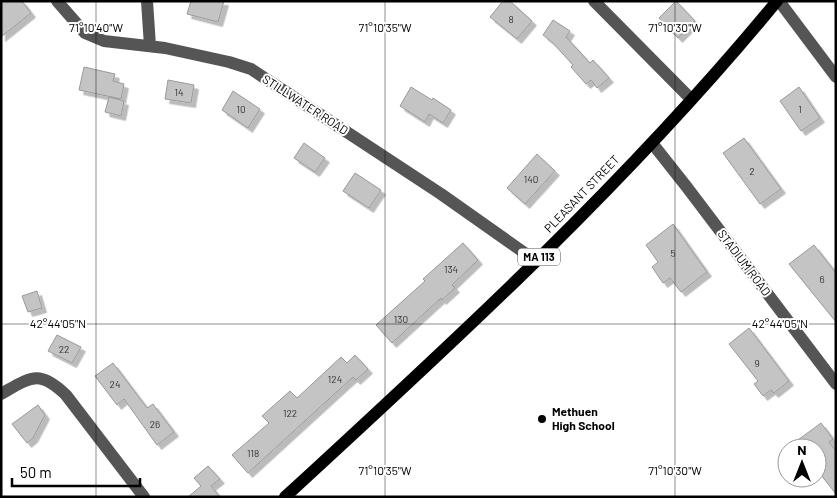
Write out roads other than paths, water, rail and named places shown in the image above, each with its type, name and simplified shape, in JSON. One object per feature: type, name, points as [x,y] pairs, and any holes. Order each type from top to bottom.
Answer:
[{"type":"main road","name":"PLEASANT STREET","points":[[285,497],[536,261],[652,143],[778,1]]},
{"type":"street","name":"STILLWATER ROAD","points":[[58,1],[85,33],[104,41],[150,46],[229,62],[251,69],[441,194],[536,261]]},
{"type":"street","points":[[147,1],[150,46]]},
{"type":"street","points":[[594,1],[691,99]]},
{"type":"street","points":[[778,1],[836,77]]},
{"type":"street","name":"STADIUM ROAD","points":[[652,143],[836,384]]},
{"type":"street","points":[[1,394],[33,378],[45,379],[54,384],[66,395],[144,497]]},
{"type":"place","name":"Methuen High School","points":[[542,419]]}]
